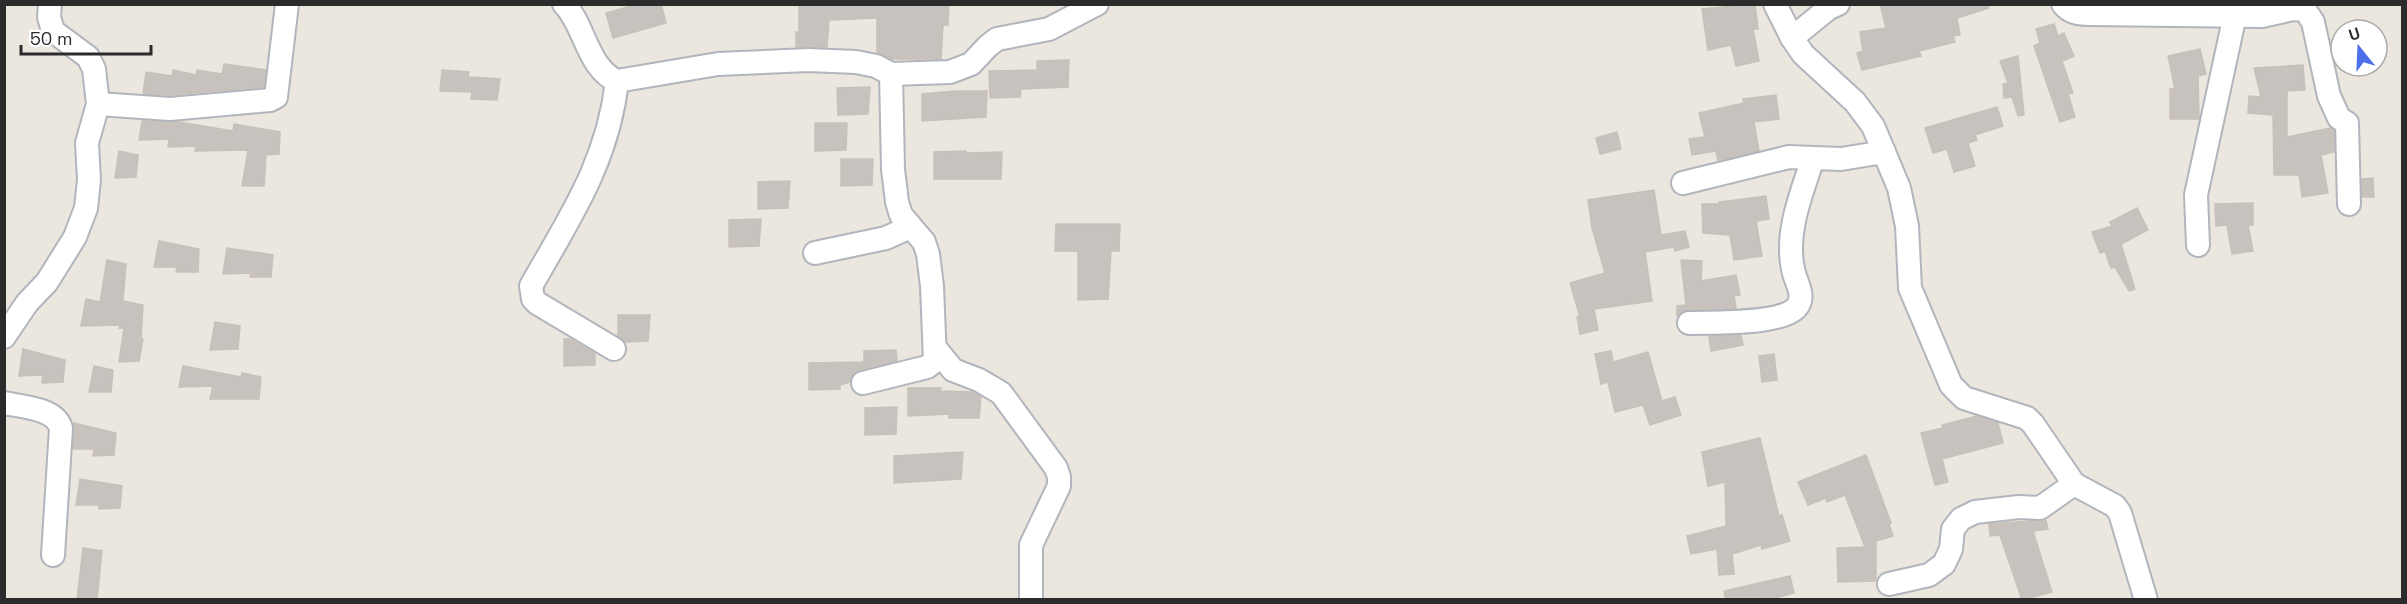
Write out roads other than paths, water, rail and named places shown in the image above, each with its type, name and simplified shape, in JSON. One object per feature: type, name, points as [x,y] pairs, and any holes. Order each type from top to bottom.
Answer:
[{"type":"street","points":[[4,337],[27,303],[47,282],[79,227],[86,208],[89,180],[87,143],[98,104],[94,69],[88,57],[53,31],[49,18],[50,4]]},
{"type":"street","points":[[98,104],[170,109],[270,100],[276,97],[287,4]]},
{"type":"street","points":[[564,4],[573,17],[587,47],[608,77],[616,81],[718,63],[809,60],[856,62],[876,66],[891,74],[950,72],[971,64],[997,39],[1049,29],[1097,4]]},
{"type":"street","points":[[1775,4],[1803,54],[1855,102],[1873,126],[1899,188],[1907,226],[1910,288],[1952,385],[1964,398],[2027,418],[2074,484],[2115,506],[2121,513],[2146,600]]},
{"type":"street","points":[[1792,38],[1829,8],[1838,4]]},
{"type":"street","points":[[2063,4],[2077,14],[2262,16],[2305,10],[2309,14],[2329,96],[2339,118],[2347,123],[2349,204]]},
{"type":"street","points":[[2198,245],[2196,195],[2235,15]]},
{"type":"street","points":[[863,383],[927,367],[935,361],[928,254],[924,242],[901,215],[897,202],[893,169],[891,74]]},
{"type":"street","points":[[614,349],[537,303],[533,299],[531,286],[589,184],[604,147],[614,109],[616,81]]},
{"type":"street","points":[[1683,183],[1789,157],[1841,159],[1884,152]]},
{"type":"street","points":[[1689,322],[1767,320],[1794,310],[1800,303],[1800,290],[1793,270],[1791,239],[1795,212],[1813,158]]},
{"type":"street","points":[[815,253],[886,238],[910,226]]},
{"type":"street","points":[[936,349],[953,370],[1001,393],[1056,468],[1059,486],[1030,545],[1030,600]]},
{"type":"street","points":[[4,403],[53,415],[59,421],[61,428],[53,555]]},
{"type":"street","points":[[1888,584],[1929,575],[1944,564],[1952,549],[1953,529],[1961,519],[1975,512],[2043,507],[2074,484]]}]
